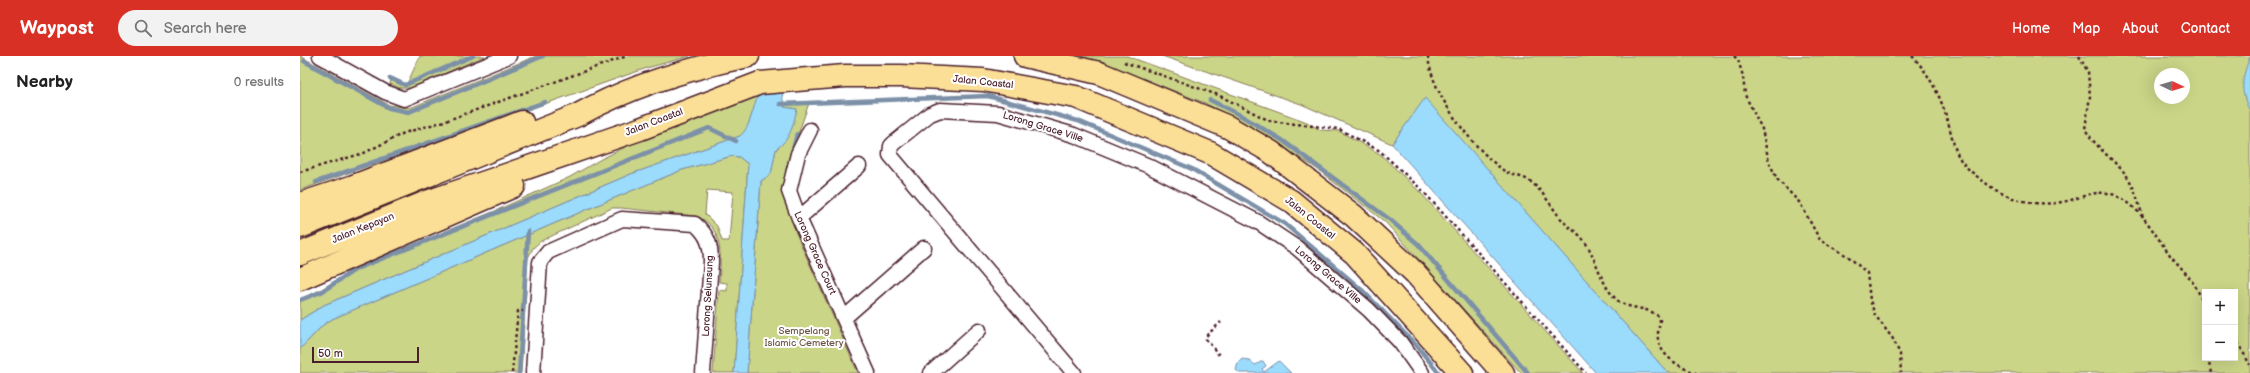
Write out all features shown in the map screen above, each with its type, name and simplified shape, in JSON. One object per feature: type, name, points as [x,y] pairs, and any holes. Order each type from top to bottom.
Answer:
[{"type":"highway","points":[[300,204],[351,187],[575,103],[609,98],[711,64],[748,56]]},
{"type":"highway","points":[[1025,56],[1099,73],[1228,127],[1271,152],[1354,216],[1415,273],[1503,373]]},
{"type":"highway","name":"Jalan Coastal","points":[[427,202],[640,129],[760,83],[845,76],[887,76],[983,80],[1076,97],[1210,153],[1291,201],[1354,253],[1462,373]]},
{"type":"highway","points":[[300,228],[578,115],[609,98]]},
{"type":"highway","points":[[300,279],[612,145],[640,129]]},
{"type":"highway","name":"Jalan Kepayan","points":[[300,254],[427,202]]},
{"type":"street","points":[[320,56],[385,92],[404,99],[509,56]]},
{"type":"street","name":"Lorong Grace Ville","points":[[1074,373],[890,154],[891,146],[894,143],[930,114],[940,110],[998,113],[1074,135],[1149,166],[1258,222],[1297,248],[1369,310],[1400,342],[1422,373]]},
{"type":"street","name":"Lorong Grace Court","points":[[810,130],[798,154],[789,191],[799,218],[868,373]]},
{"type":"street","points":[[799,218],[859,166]]},
{"type":"street","name":"Lorong Selunsung","points":[[533,373],[540,262],[548,252],[622,219],[695,224],[704,232],[710,246],[703,373]]},
{"type":"street","points":[[844,318],[924,248]]},
{"type":"street","points":[[931,373],[979,330]]},
{"type":"path","points":[[300,172],[364,153],[404,133],[448,120],[627,56]]},
{"type":"path","points":[[1428,56],[1437,90],[1451,115],[1485,153],[1504,171],[1530,181],[1540,190],[1564,223],[1582,238],[1609,292],[1618,301],[1654,312],[1660,318],[1658,341],[1664,352],[1676,364],[1696,373]]},
{"type":"path","points":[[1734,56],[1738,60],[1743,76],[1745,94],[1762,129],[1769,162],[1777,179],[1800,203],[1820,240],[1849,257],[1867,273],[1870,300],[1875,315],[1893,339],[1900,354],[1901,373]]},
{"type":"path","points":[[1912,56],[1930,79],[1947,117],[1954,147],[1962,162],[1988,185],[2017,200],[2042,204],[2069,201],[2091,194],[2112,194],[2130,205],[2144,219],[2191,278],[2200,292],[2202,298]]},
{"type":"path","points":[[2079,56],[2088,72],[2090,88],[2085,129],[2093,143],[2123,171],[2130,181],[2144,219]]},
{"type":"path","points":[[1116,60],[1218,95],[1270,121],[1339,129],[1380,151],[1422,190],[1586,373]]},
{"type":"path","points":[[512,373],[518,310]]},
{"type":"path","points":[[1219,356],[1206,339],[1206,336],[1221,322]]},
{"type":"path","points":[[2238,343],[2250,366]]},
{"type":"path","points":[[2209,361],[2211,373]]},
{"type":"green space","points":[[300,56],[389,105],[410,108],[536,56],[690,56],[647,68],[300,190]]},
{"type":"green space","points":[[420,56],[485,56],[410,88],[400,88],[390,84],[391,79],[406,86]]},
{"type":"green space","points":[[1073,56],[1127,56],[1307,122],[1320,130],[1339,131],[1380,154],[1420,192],[1583,373],[1521,373],[1385,222],[1317,169],[1262,133],[1205,103],[1100,62]]},
{"type":"green space","points":[[1162,56],[2250,56],[2250,373],[1668,373],[1425,99],[1392,144],[1301,104]]},
{"type":"green space","points":[[782,88],[782,92],[759,95],[746,131],[740,136],[631,174],[324,305],[300,320],[300,299],[320,290],[356,268],[495,211],[570,177],[601,159],[654,133],[752,95]]},
{"type":"green space","name":"Sempelang Islamic Cemetery","points":[[784,103],[809,103],[788,163],[784,185],[798,230],[795,231],[858,373],[747,373],[761,181],[771,174],[776,149],[788,136],[797,109],[784,107]]},
{"type":"green space","points":[[732,156],[739,157],[748,164],[734,373],[713,373],[719,290],[727,291],[727,283],[719,282],[719,243],[712,227],[696,216],[612,208],[541,241],[533,248],[528,258],[521,373],[300,373],[300,349],[323,325],[332,319],[682,170]],"holes":[[[707,190],[733,192],[729,241],[722,241],[717,226],[705,214]]]},
{"type":"water","points":[[2250,57],[2250,111],[2244,97],[2243,84],[2245,71]]},
{"type":"water","points":[[782,92],[784,107],[797,109],[793,126],[788,136],[776,149],[771,174],[761,181],[747,373],[734,373],[748,164],[739,157],[732,156],[682,170],[332,319],[323,325],[300,349],[300,320],[324,305],[631,174],[740,136],[747,128],[759,94]]},
{"type":"water","points":[[1425,98],[1668,373],[1596,373],[1392,144]]},
{"type":"water","points":[[1242,359],[1249,360],[1255,365],[1263,361],[1266,366],[1262,369],[1264,372],[1279,361],[1291,373],[1239,373],[1236,370],[1238,363]]},
{"type":"waterway","points":[[390,78],[405,85],[473,56]]},
{"type":"waterway","points":[[304,61],[389,108],[409,112],[543,56]]},
{"type":"waterway","points":[[780,104],[988,96],[1078,121],[1192,169],[1285,224],[1363,291],[1417,346],[1439,373]]},
{"type":"waterway","points":[[1210,100],[1240,115],[1282,140],[1389,219],[1418,244],[1528,373]]},
{"type":"waterway","points":[[316,182],[545,102]]},
{"type":"waterway","points":[[300,300],[321,292],[356,269],[709,128],[736,141]]},
{"type":"waterway","points":[[787,172],[797,134]]},
{"type":"waterway","points":[[519,373],[528,231]]}]
